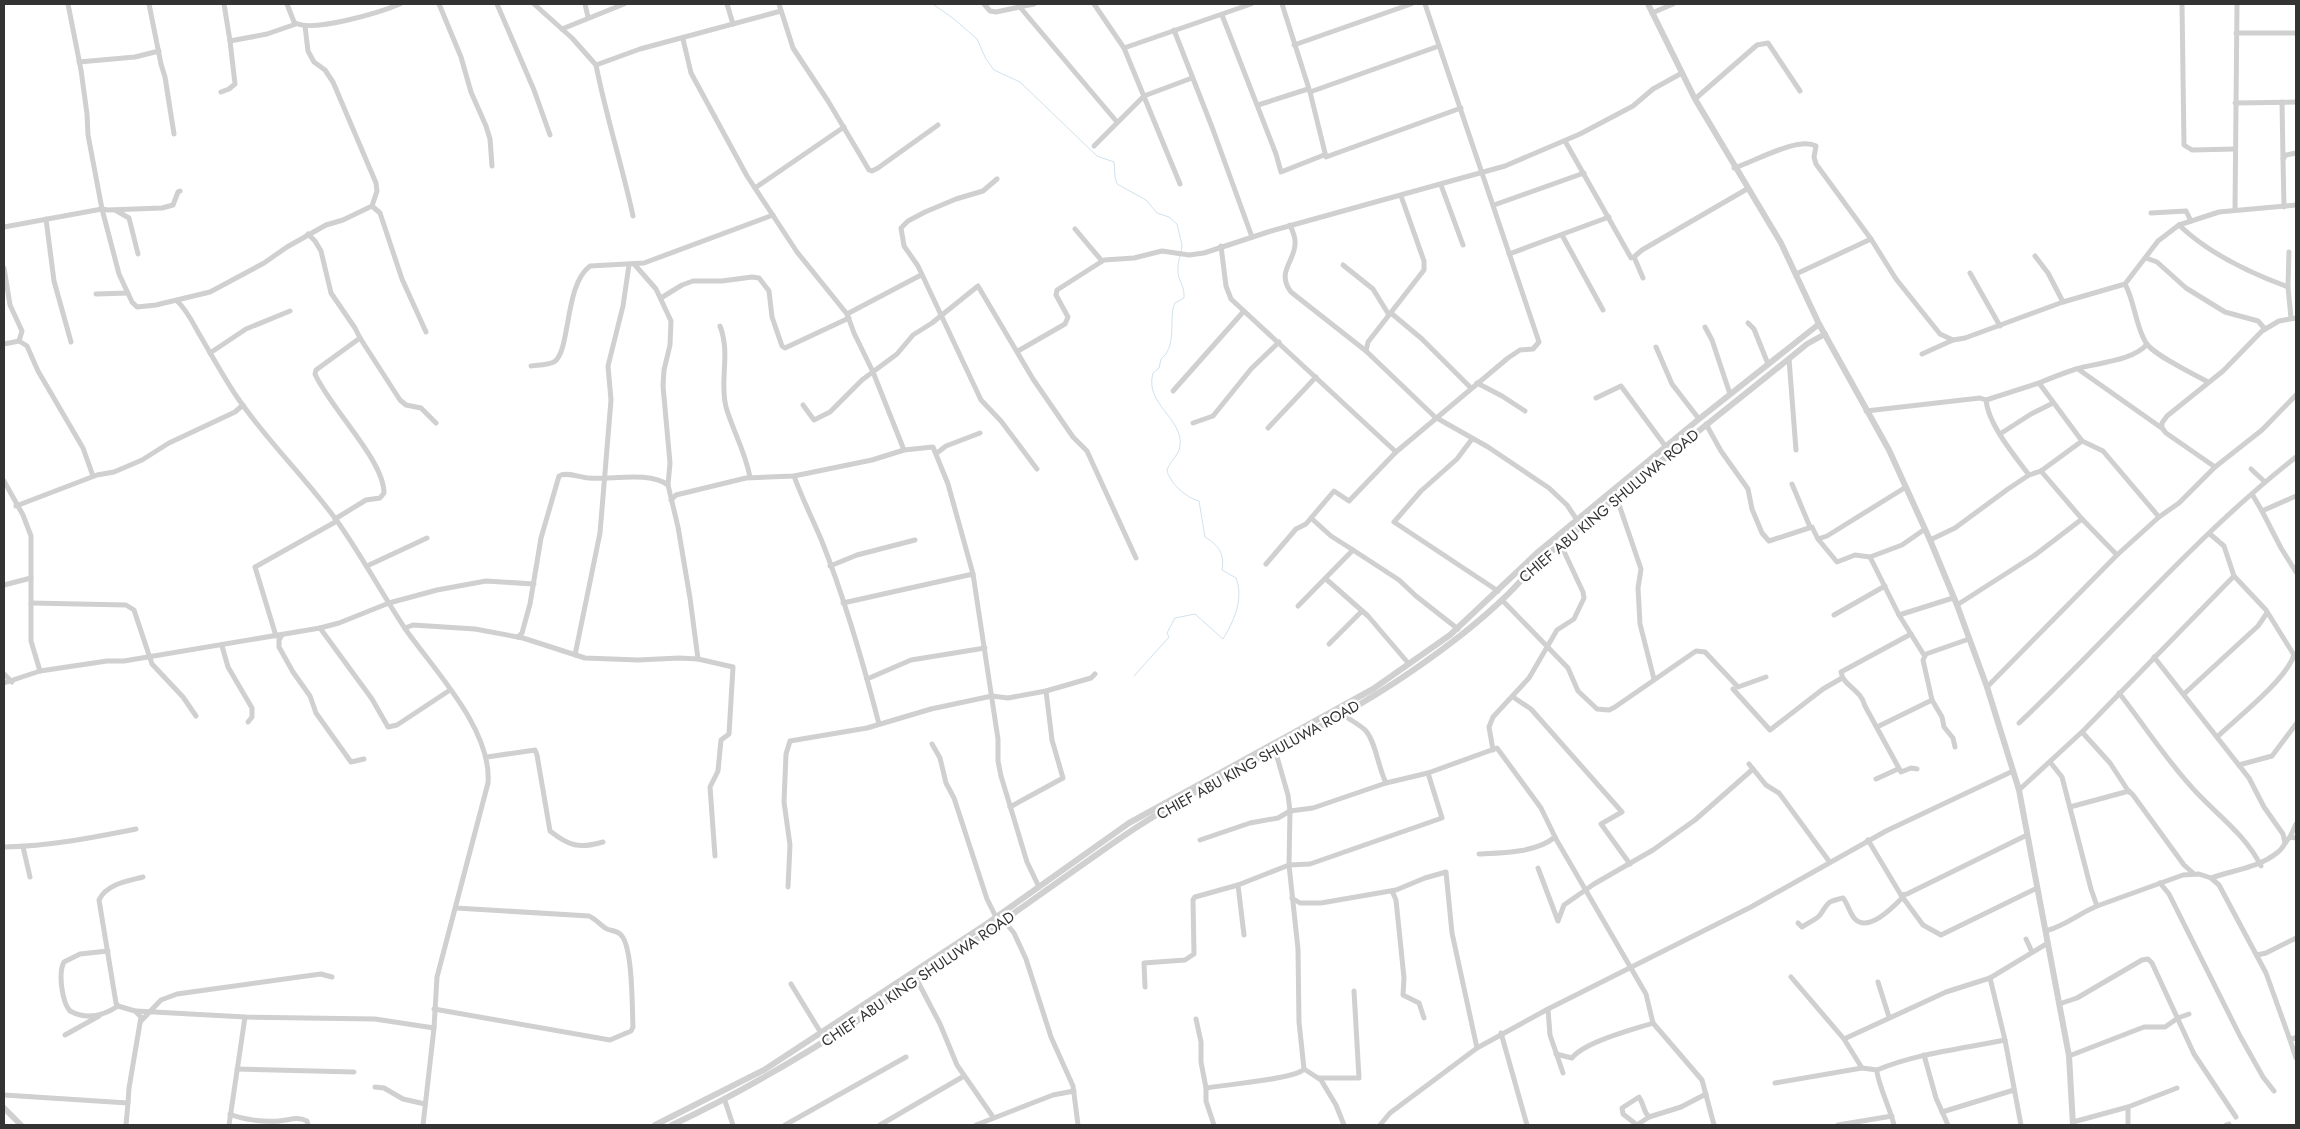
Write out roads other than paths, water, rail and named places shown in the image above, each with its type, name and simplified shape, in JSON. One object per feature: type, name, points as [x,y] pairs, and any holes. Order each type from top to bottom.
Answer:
[{"type":"street","points":[[68,4],[88,114],[88,135],[102,209],[119,274],[132,302],[137,307],[177,301],[210,292],[264,263],[308,234],[372,206],[378,191],[376,183],[333,82],[325,70],[314,62],[308,50],[305,26]]},
{"type":"street","points":[[149,4],[166,77],[174,134]]},
{"type":"street","points":[[221,92],[235,84],[224,4]]},
{"type":"street","points":[[287,4],[291,17],[296,24]]},
{"type":"street","points":[[230,40],[268,34],[296,24],[305,26],[363,17],[400,4]]},
{"type":"street","points":[[439,4],[461,58],[471,92],[486,126],[492,166]]},
{"type":"street","points":[[497,4],[534,90],[550,135]]},
{"type":"street","points":[[534,4],[562,29],[596,65],[605,109],[622,163],[633,216]]},
{"type":"street","points":[[585,4],[588,17]]},
{"type":"street","points":[[562,29],[624,4]]},
{"type":"street","points":[[727,4],[733,24]]},
{"type":"street","points":[[779,4],[786,30],[802,63],[868,168],[872,171],[938,125]]},
{"type":"street","points":[[984,4],[990,11],[996,12],[1034,4]]},
{"type":"street","points":[[1094,4],[1124,48],[1180,184]]},
{"type":"street","points":[[1124,48],[1251,4]]},
{"type":"street","points":[[1282,4],[1309,91],[1324,155]]},
{"type":"street","points":[[1294,45],[1411,4]]},
{"type":"street","points":[[1266,564],[1296,529],[1306,524],[1334,491],[1349,501],[1396,452],[1435,417],[1514,353],[1534,349],[1539,342],[1425,4]]},
{"type":"street","points":[[1648,4],[1682,73],[1734,168],[1781,243],[1824,334],[1889,450],[1930,540],[1970,639],[2019,790],[2069,1056],[2073,1124],[2128,1107],[2178,1088]]},
{"type":"street","points":[[1652,13],[1673,4]]},
{"type":"street","points":[[2182,4],[2184,144],[2192,150],[2235,149]]},
{"type":"street","points":[[2235,210],[2237,4]]},
{"type":"street","points":[[1019,6],[1117,122]]},
{"type":"street","points":[[596,65],[640,49],[683,39],[781,11]]},
{"type":"street","points":[[1222,15],[1258,105],[1281,172],[1324,155],[1330,157],[1461,108]]},
{"type":"street","points":[[1174,30],[1252,237]]},
{"type":"street","points":[[2236,33],[2296,33]]},
{"type":"street","points":[[683,39],[691,73],[755,188],[812,272],[839,301],[848,316],[904,450]]},
{"type":"street","points":[[1696,99],[1757,45],[1765,43],[1768,43],[1800,91]]},
{"type":"street","points":[[1258,105],[1309,91],[1439,46]]},
{"type":"street","points":[[79,62],[135,57],[159,51]]},
{"type":"street","points":[[1018,351],[1065,324],[1068,317],[1056,295],[1058,290],[1102,261],[1134,258],[1162,251],[1198,254],[1290,225],[1441,185],[1513,163],[1565,141],[1633,106],[1653,88],[1682,73]]},
{"type":"street","points":[[1094,146],[1144,96],[1192,78]]},
{"type":"street","points":[[2282,102],[2284,207]]},
{"type":"street","points":[[2235,103],[2296,102]]},
{"type":"street","points":[[755,188],[844,127]]},
{"type":"street","points":[[1565,141],[1631,258],[1634,257],[1643,278]]},
{"type":"street","points":[[1734,168],[1791,147],[1811,144],[1816,146],[1814,157],[1816,164],[1871,239],[1896,279],[1940,334],[1953,340]]},
{"type":"street","points":[[2283,161],[2286,155],[2296,153]]},
{"type":"street","points":[[1494,206],[1584,173]]},
{"type":"street","points":[[997,179],[983,192],[942,204],[908,221],[902,226],[902,242],[918,266],[981,400],[1001,421],[1037,469]]},
{"type":"street","points":[[1441,185],[1463,246]]},
{"type":"street","points":[[1634,257],[1642,250],[1747,189]]},
{"type":"street","points":[[4,227],[102,209],[162,208],[173,205],[180,191]]},
{"type":"street","points":[[1366,351],[1368,342],[1424,268],[1424,261],[1401,196]]},
{"type":"street","points":[[1922,354],[1953,340],[1965,338],[1993,326],[2000,326],[2063,302],[2125,284],[2165,234],[2179,225],[2219,212],[2296,205]]},
{"type":"street","points":[[372,206],[380,214],[402,279],[426,332]]},
{"type":"street","points":[[115,210],[129,218],[138,254]]},
{"type":"street","points":[[2150,213],[2186,211],[2192,221]]},
{"type":"street","points":[[531,366],[552,362],[557,359],[566,330],[572,294],[587,269],[592,266],[635,265],[709,240],[773,215]]},
{"type":"street","points":[[1509,254],[1609,217]]},
{"type":"street","points":[[46,219],[57,296],[71,342]]},
{"type":"street","points":[[1290,225],[1295,245],[1286,269],[1286,285],[1298,298],[1366,351],[1435,417],[1488,447],[1549,488],[1567,505],[1577,520]]},
{"type":"street","points":[[2179,225],[2197,240],[2229,260],[2258,276],[2288,287]]},
{"type":"street","points":[[315,241],[318,229]]},
{"type":"street","points":[[1075,229],[1102,261]]},
{"type":"street","points":[[308,234],[315,241],[327,270],[330,293],[355,328],[401,402],[421,408],[436,423]]},
{"type":"street","points":[[1562,235],[1603,310]]},
{"type":"street","points":[[1796,274],[1871,239]]},
{"type":"street","points":[[1221,246],[1227,292],[1244,311],[1396,452]]},
{"type":"street","points":[[2163,429],[2162,423],[2167,416],[2223,370],[2238,353],[2266,329],[2279,321],[2294,318],[2288,287],[2289,252]]},
{"type":"street","points":[[2035,256],[2048,273],[2063,302]]},
{"type":"street","points":[[2146,258],[2157,262],[2186,288],[2225,312],[2252,318],[2266,329]]},
{"type":"street","points":[[575,655],[600,533],[611,400],[608,366],[623,306],[629,265]]},
{"type":"street","points":[[635,265],[656,288],[671,321],[672,332],[664,370],[663,386],[670,463],[669,488],[678,527],[698,659]]},
{"type":"street","points":[[1342,265],[1373,289],[1390,314],[1422,339],[1471,388]]},
{"type":"street","points":[[4,268],[10,305],[22,331],[19,341]]},
{"type":"street","points":[[1970,273],[2000,326]]},
{"type":"street","points":[[661,298],[682,285],[693,281],[759,278],[769,291],[772,316],[782,346],[785,348],[848,316],[921,275]]},
{"type":"street","points":[[2125,284],[2131,296],[2146,344],[2208,382]]},
{"type":"street","points":[[803,405],[814,420],[830,412],[873,372],[896,354],[912,335],[941,316],[975,286],[978,286],[1033,379],[1073,437],[1086,451],[1136,558]]},
{"type":"street","points":[[96,294],[128,293]]},
{"type":"street","points":[[177,301],[258,426],[308,482],[336,520],[405,628],[479,733],[487,757],[489,770],[488,784],[437,977],[434,1028],[422,1125]]},
{"type":"street","points":[[210,352],[246,329],[290,311]]},
{"type":"street","points":[[1173,390],[1244,311]]},
{"type":"street","points":[[1748,323],[1754,329],[1768,364]]},
{"type":"street","points":[[655,1125],[756,1075],[996,917],[1129,823],[1299,733],[1373,689],[1458,628],[1538,552],[1699,419],[1819,324]]},
{"type":"street","points":[[720,326],[724,335],[727,358],[726,408],[745,453],[750,477]]},
{"type":"street","points":[[1705,326],[1712,340],[1730,394]]},
{"type":"street","name":"CHIEF ABU KING SHULUWA ROAD","points":[[672,1125],[724,1101],[810,1051],[1002,923],[1126,835],[1276,750],[1299,733],[1344,715],[1447,646],[1502,600],[1536,565],[1706,424],[1807,344],[1824,334]]},
{"type":"street","points":[[276,636],[255,567],[336,520],[366,500],[380,498],[384,493],[383,484],[373,461],[337,411],[315,374],[316,370],[360,338]]},
{"type":"street","points":[[4,344],[19,341],[27,346],[38,371],[83,448],[93,476]]},
{"type":"street","points":[[1194,423],[1213,416],[1251,369],[1279,342]]},
{"type":"street","points":[[1354,342],[1368,342]]},
{"type":"street","points":[[1866,411],[1980,398],[1986,400],[2078,368],[2119,359],[2141,350],[2146,344]]},
{"type":"street","points":[[1656,347],[1672,384],[1699,419]]},
{"type":"street","points":[[1789,359],[1796,450]]},
{"type":"street","points":[[2078,368],[2163,429],[2169,436],[2215,467]]},
{"type":"street","points":[[1268,428],[1316,377]]},
{"type":"street","points":[[1476,383],[1502,396],[1525,411]]},
{"type":"street","points":[[2039,383],[2053,403],[2069,420],[2082,440],[2103,451],[2159,517]]},
{"type":"street","points":[[1596,398],[1622,386],[1666,447]]},
{"type":"street","points":[[1987,687],[2118,555],[2159,517],[2179,502],[2215,467],[2262,430],[2296,395]]},
{"type":"street","points":[[1986,400],[1986,407],[2000,434],[2029,475]]},
{"type":"street","points":[[2000,434],[2031,414],[2053,403]]},
{"type":"street","points":[[16,506],[93,476],[114,472],[142,460],[170,443],[235,412],[243,405]]},
{"type":"street","points":[[1706,424],[1721,451],[1748,489],[1752,509],[1766,539],[1773,541],[1810,527]]},
{"type":"street","points":[[937,452],[946,446],[980,433]]},
{"type":"street","points":[[1472,439],[1464,452],[1416,495],[1394,522],[1498,591]]},
{"type":"street","points":[[1930,540],[1955,528],[2082,440]]},
{"type":"street","points":[[671,500],[676,495],[750,477],[794,476],[872,460],[904,450],[932,446],[937,452],[948,484],[973,574],[998,739],[998,761],[1030,870],[1039,887]]},
{"type":"street","points":[[2018,724],[2081,664],[2170,572],[2265,482],[2296,457]]},
{"type":"street","points":[[2251,469],[2265,482]]},
{"type":"street","points":[[2041,470],[2082,519],[2118,555]]},
{"type":"street","points":[[521,636],[534,584],[541,538],[558,477],[563,474],[603,479],[620,477],[659,480],[676,495]]},
{"type":"street","points":[[794,476],[843,603],[867,678],[879,724]]},
{"type":"street","points":[[4,481],[16,506],[23,515],[31,536],[32,649],[40,671]]},
{"type":"street","points":[[1792,484],[1810,527],[1812,527],[1818,539],[1837,562],[1855,555],[1870,557],[1902,546],[1925,529]]},
{"type":"street","points":[[1818,539],[1844,527],[1906,487]]},
{"type":"street","points":[[1614,490],[1641,568],[1638,588],[1640,624],[1654,679]]},
{"type":"street","points":[[4,498],[11,494]]},
{"type":"street","points":[[2252,494],[2296,572]]},
{"type":"street","points":[[2262,511],[2296,496]]},
{"type":"street","points":[[1311,518],[1331,536],[1399,580],[1416,596],[1458,628]]},
{"type":"street","points":[[1957,605],[2035,555],[2082,519]]},
{"type":"street","points":[[2210,534],[2224,546],[2234,576],[2267,613],[2295,654],[2291,664],[2270,687],[2217,736]]},
{"type":"street","points":[[367,566],[427,538]]},
{"type":"street","points":[[830,566],[850,558],[915,540]]},
{"type":"street","points":[[1560,545],[1580,585],[1584,598],[1574,619],[1557,630],[1530,678],[1498,710],[1490,723],[1489,731],[1494,747],[1511,764],[1541,808],[1555,837],[1631,967],[1646,994],[1653,1023],[1702,1080],[1714,1125]]},
{"type":"street","points":[[1298,606],[1352,550]]},
{"type":"street","points":[[1870,557],[1899,615],[1924,655],[1923,667],[1932,700],[1942,717],[1944,727],[1951,734],[1955,747]]},
{"type":"street","points":[[843,603],[973,574]]},
{"type":"street","points":[[2019,790],[2082,732],[2234,576]]},
{"type":"street","points":[[4,585],[31,578]]},
{"type":"street","points":[[1326,579],[1362,611],[1409,664]]},
{"type":"street","points":[[4,683],[12,682],[40,671],[107,661],[124,661],[222,646],[320,628],[339,623],[390,603],[437,590],[486,581],[534,584]]},
{"type":"street","points":[[1834,616],[1885,586]]},
{"type":"street","points":[[1899,615],[1953,598]]},
{"type":"street","points":[[1502,600],[1568,668],[1578,691],[1597,709],[1611,709],[1684,658],[1700,651],[1705,652],[1738,687],[1766,677]]},
{"type":"street","points":[[31,603],[126,605],[134,610],[152,664],[183,697],[196,716]]},
{"type":"street","points":[[1329,644],[1362,611]]},
{"type":"street","points":[[2184,694],[2258,626],[2267,613]]},
{"type":"street","points":[[405,628],[413,625],[452,626],[521,636],[585,658],[698,659],[732,667],[729,734],[721,740],[718,771],[710,787],[715,856]]},
{"type":"street","points":[[320,628],[372,699],[388,727],[397,725],[450,690]]},
{"type":"street","points":[[283,634],[279,640],[280,647],[293,672],[310,696],[321,720],[351,762],[364,759]]},
{"type":"street","points":[[1911,634],[1841,672],[1842,678],[1861,695],[1898,769],[1901,772],[1911,768],[1917,770]]},
{"type":"street","points":[[1924,655],[1970,639]]},
{"type":"street","points":[[222,646],[228,667],[252,708],[252,717],[248,722]]},
{"type":"street","points":[[867,678],[911,660],[985,648]]},
{"type":"street","points":[[2154,657],[2250,778],[2264,807],[2283,834],[2285,843]]},
{"type":"street","points":[[4,674],[12,682]]},
{"type":"street","points":[[788,887],[790,844],[784,802],[786,754],[788,744],[793,740],[868,728],[931,709],[992,696],[1008,698],[1046,691],[1091,678],[1095,674]]},
{"type":"street","points":[[1733,689],[1770,730],[1823,689],[1842,678]]},
{"type":"street","points":[[1010,807],[1063,778],[1052,740],[1046,691]]},
{"type":"street","points":[[2119,693],[2197,793],[2231,824],[2260,864]]},
{"type":"street","points":[[1513,697],[1531,708],[1622,812],[1601,824],[1630,864]]},
{"type":"street","points":[[1878,727],[1932,700]]},
{"type":"street","points":[[1344,715],[1354,724],[1364,728],[1368,734],[1379,770],[1386,783]]},
{"type":"street","points":[[2239,765],[2272,756],[2296,724]]},
{"type":"street","points":[[2082,732],[2110,763],[2184,866],[2193,873],[2211,878],[2219,885],[2266,973],[2296,1058]]},
{"type":"street","points":[[932,744],[942,763],[946,783],[954,798],[987,899],[996,917],[1014,933],[1026,959],[1051,1038],[1074,1091],[1078,1125]]},
{"type":"street","points":[[1200,840],[1240,826],[1278,818],[1290,811],[1313,808],[1386,783],[1428,773],[1494,747]]},
{"type":"street","points":[[487,757],[535,750],[550,831],[561,840],[574,846],[586,846],[603,842]]},
{"type":"street","points":[[1206,1088],[1284,1077],[1301,1073],[1304,1069],[1299,1022],[1298,949],[1289,865],[1290,811],[1288,795],[1276,750]]},
{"type":"street","points":[[2050,762],[2062,777],[2097,906]]},
{"type":"street","points":[[1538,868],[1558,921],[1564,905],[1594,884],[1653,850],[1695,820],[1751,767],[1766,785],[1779,793],[1829,861]]},
{"type":"street","points":[[1876,779],[1898,769]]},
{"type":"street","points":[[1380,1125],[1390,1113],[1477,1048],[1501,1033],[1751,907],[1868,840],[2013,771]]},
{"type":"street","points":[[1145,987],[1144,962],[1185,960],[1194,954],[1193,900],[1195,897],[1238,885],[1289,865],[1310,864],[1442,818],[1428,773]]},
{"type":"street","points":[[2070,808],[2129,792]]},
{"type":"street","points":[[2211,878],[2260,864],[2280,851],[2285,843],[2293,837],[2296,824]]},
{"type":"street","points":[[4,848],[87,839],[136,829]]},
{"type":"street","points":[[1798,923],[1802,927],[1818,917],[1828,903],[1843,898],[1855,919],[1869,922],[1887,913],[1902,896],[2027,835]]},
{"type":"street","points":[[1479,854],[1518,850],[1544,844],[1555,837]]},
{"type":"street","points":[[1868,840],[1902,896],[1923,925],[1941,935],[2037,888]]},
{"type":"street","points":[[23,847],[30,877]]},
{"type":"street","points":[[1292,898],[1300,903],[1321,903],[1392,891],[1446,872],[1452,933],[1477,1048]]},
{"type":"street","points":[[2046,932],[2070,923],[2083,912],[2097,906],[2193,873]]},
{"type":"street","points":[[118,1006],[100,897],[114,886],[143,877]]},
{"type":"street","points":[[2160,883],[2169,894],[2240,1036],[2263,1077],[2274,1092]]},
{"type":"street","points":[[1238,885],[1244,935]]},
{"type":"street","points":[[1392,891],[1396,900],[1404,978],[1403,995],[1419,1003],[1424,1018]]},
{"type":"street","points":[[434,1010],[610,1040],[631,1031],[633,1027],[628,953],[625,940],[620,932],[605,928],[596,919],[589,916],[456,908]]},
{"type":"street","points":[[2257,955],[2266,953],[2296,938]]},
{"type":"street","points":[[2026,939],[2032,952]]},
{"type":"street","points":[[1844,1039],[1946,992],[1990,978],[2048,943]]},
{"type":"street","points":[[102,1015],[83,1016],[68,1009],[61,969],[64,962],[75,956],[108,951]]},
{"type":"street","points":[[2059,1004],[2078,998],[2145,959],[2152,963],[2194,1054],[2236,1116]]},
{"type":"street","points":[[141,1021],[161,1000],[177,994],[299,976],[321,974],[332,977]]},
{"type":"street","points":[[1791,977],[1844,1039],[1862,1068]]},
{"type":"street","points":[[1990,978],[2005,1040],[2021,1125]]},
{"type":"street","points":[[917,980],[964,1076],[993,1117]]},
{"type":"street","points":[[1878,982],[1889,1018]]},
{"type":"street","points":[[791,984],[821,1033]]},
{"type":"street","points":[[1318,1078],[1359,1078],[1354,991]]},
{"type":"street","points":[[65,1035],[118,1006],[135,1011],[245,1017],[375,1019],[434,1028]]},
{"type":"street","points":[[1548,1009],[1550,1036],[1563,1073]]},
{"type":"street","points":[[126,1125],[133,1056],[141,1021],[140,1015],[135,1011]]},
{"type":"street","points":[[2069,1056],[2144,1027],[2165,1027],[2178,1018],[2189,1014]]},
{"type":"street","points":[[229,1125],[245,1017]]},
{"type":"street","points":[[1196,1019],[1201,1042],[1200,1062],[1206,1088],[1206,1101],[1214,1125]]},
{"type":"street","points":[[1556,1054],[1572,1058],[1578,1050],[1590,1044],[1653,1023]]},
{"type":"street","points":[[1501,1033],[1527,1125]]},
{"type":"street","points":[[2289,1037],[2293,1039],[2296,1037]]},
{"type":"street","points":[[1775,1083],[1862,1068],[1877,1070],[1897,1061],[2005,1040]]},
{"type":"street","points":[[806,1043],[810,1051]]},
{"type":"street","points":[[1924,1055],[1948,1125]]},
{"type":"street","points":[[785,1125],[906,1057]]},
{"type":"street","points":[[238,1068],[354,1072]]},
{"type":"street","points":[[1304,1069],[1321,1080],[1336,1105],[1344,1125]]},
{"type":"street","points":[[1877,1070],[1876,1076],[1894,1125]]},
{"type":"street","points":[[880,1125],[964,1076]]},
{"type":"street","points":[[375,1087],[384,1088],[403,1099],[425,1104]]},
{"type":"street","points":[[1942,1112],[2014,1090]]},
{"type":"street","points":[[976,1125],[1053,1095],[1074,1091]]},
{"type":"street","points":[[1649,1117],[1644,1112],[1643,1103],[1639,1097],[1622,1108],[1623,1114],[1637,1125],[1649,1117],[1681,1107],[1706,1094]]},
{"type":"street","points":[[4,1095],[128,1103]]},
{"type":"street","points":[[724,1101],[733,1125]]},
{"type":"street","points":[[2128,1107],[2128,1125]]},
{"type":"street","points":[[4,1108],[21,1125]]},
{"type":"street","points":[[230,1114],[272,1121],[296,1118],[308,1121],[308,1125]]},
{"type":"street","points":[[1838,1125],[1856,1120],[1892,1116]]},
{"type":"waterway","points":[[933,4],[977,39],[986,59],[994,70],[1020,82],[1097,156],[1114,162],[1117,184],[1146,200],[1157,213],[1169,217],[1177,224],[1182,245],[1181,252]]},
{"type":"waterway","points":[[1134,676],[1169,637],[1167,633],[1175,618],[1195,614],[1223,639],[1237,610],[1239,594],[1236,578],[1222,570],[1223,564],[1220,550],[1205,537],[1199,501],[1184,493],[1168,475],[1167,470],[1179,449],[1180,436],[1154,394],[1152,384],[1153,373],[1159,368],[1161,359],[1166,354],[1171,342],[1173,308],[1175,303],[1184,298],[1183,288],[1178,275],[1180,256]]}]
